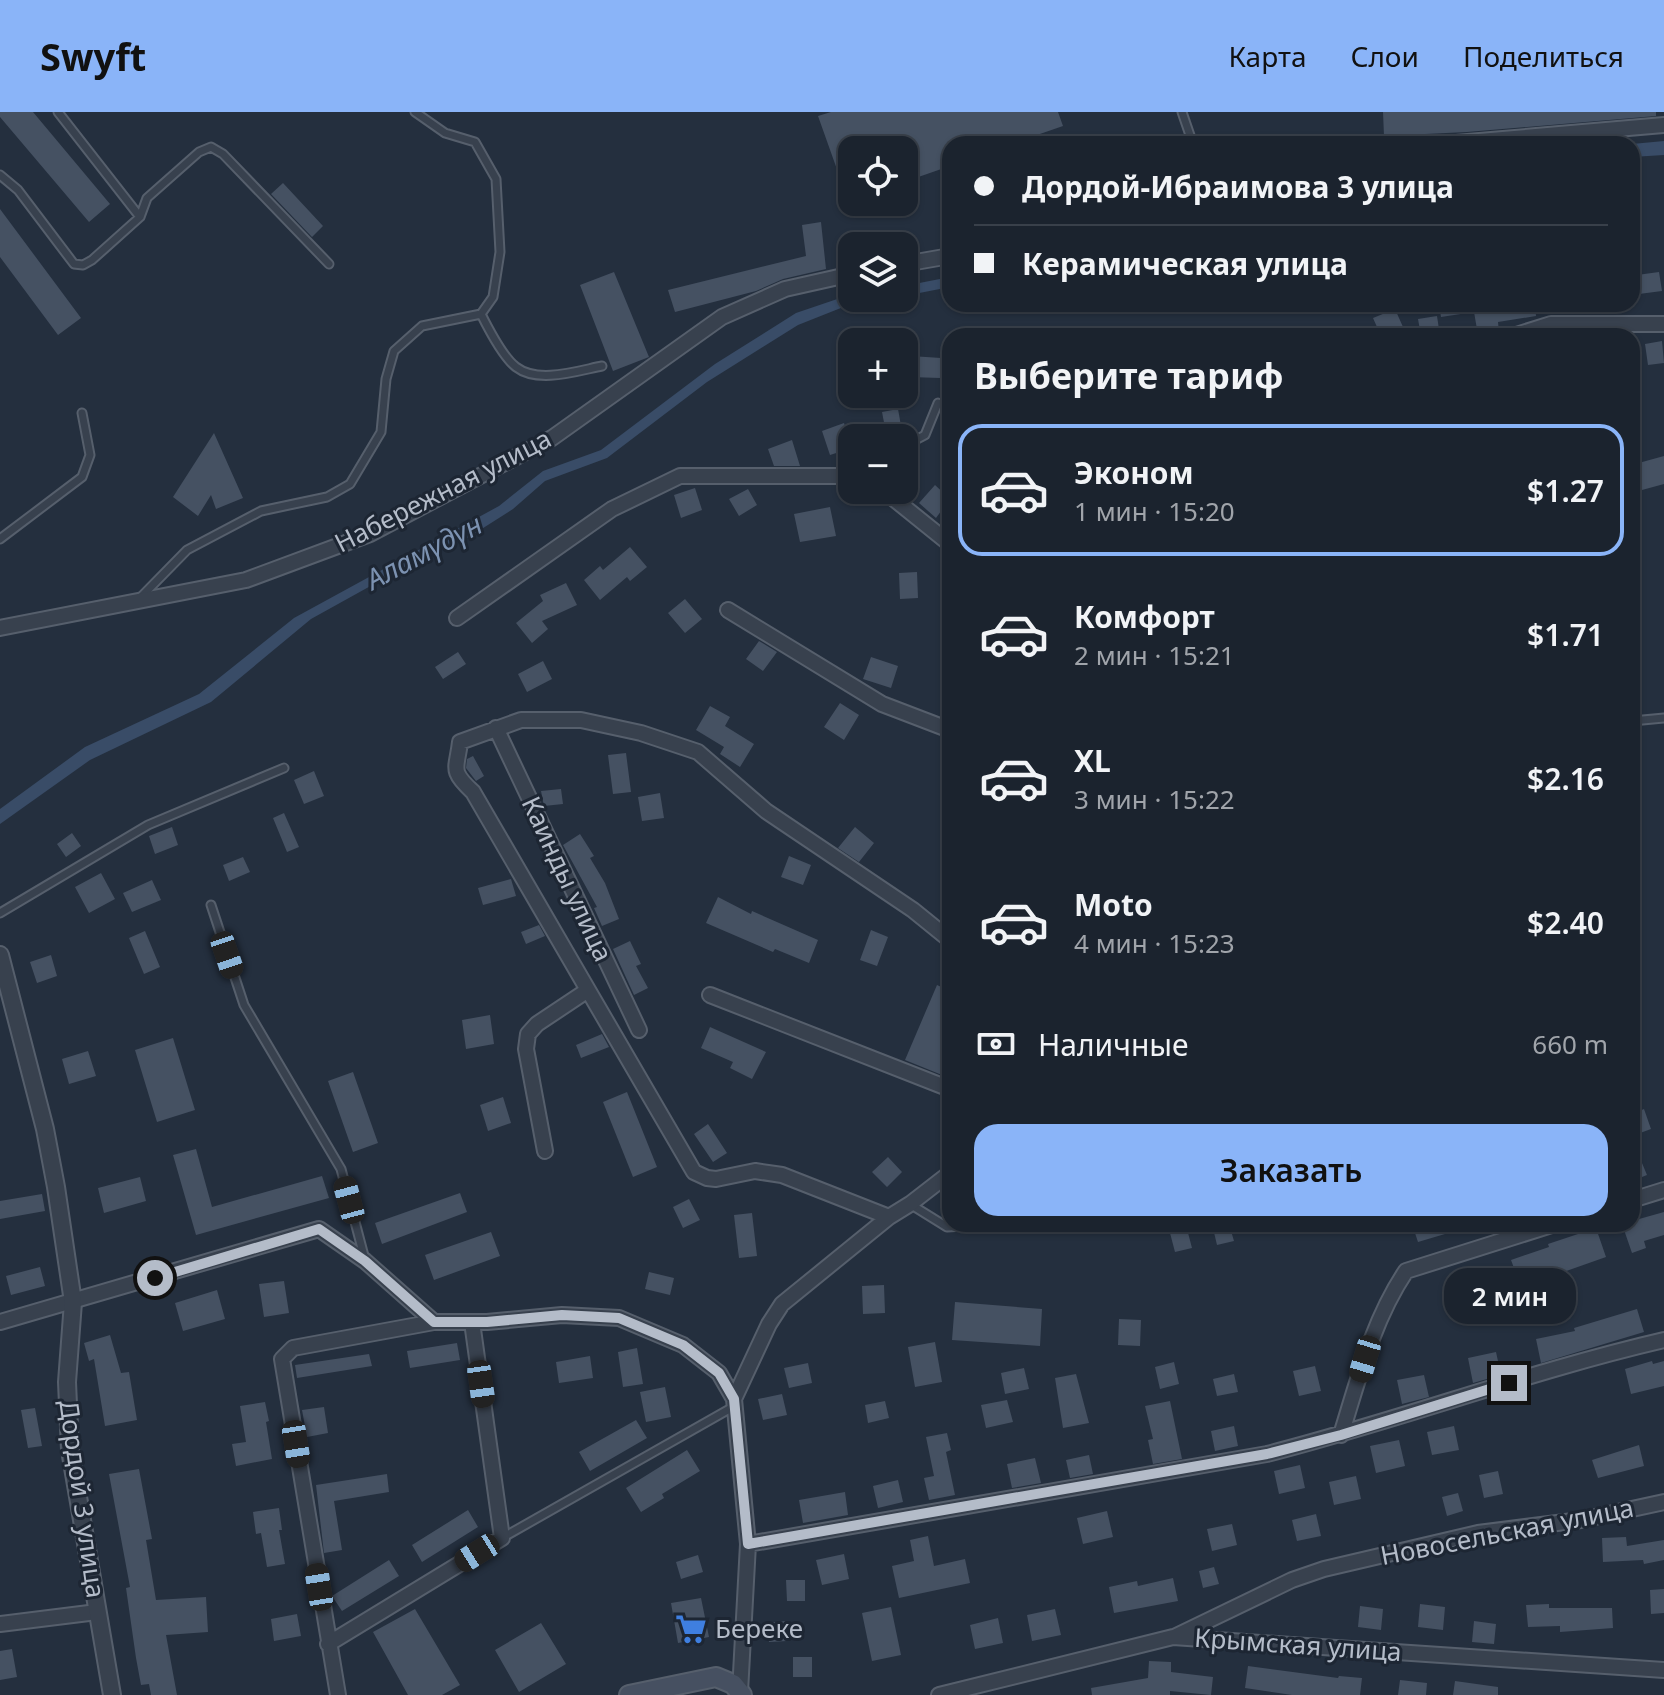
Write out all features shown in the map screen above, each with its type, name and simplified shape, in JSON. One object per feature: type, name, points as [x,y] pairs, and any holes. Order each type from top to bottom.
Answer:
[{"type":"main road","points":[[629,1695],[716,1677],[733,1684],[741,1693]]},
{"type":"street","points":[[1537,136],[1664,125]]},
{"type":"street","points":[[918,262],[942,257]]},
{"type":"street","name":"Набережная улица","points":[[0,628],[246,580],[370,534],[552,438],[722,317],[785,289],[838,277]]},
{"type":"street","points":[[1538,328],[1551,324],[1664,324]]},
{"type":"street","points":[[457,618],[612,509],[680,476],[838,476]]},
{"type":"street","points":[[900,504],[942,538]]},
{"type":"street","points":[[728,610],[882,704],[942,727]]},
{"type":"street","points":[[889,1217],[782,1175],[755,1171],[716,1179],[694,1172],[473,792],[462,781],[455,767],[460,742],[521,720],[581,720],[641,733],[698,752],[766,811],[913,910],[942,934]]},
{"type":"street","name":"Каинды улица","points":[[496,728],[639,1030]]},
{"type":"street","name":"Дордой 3 улица","points":[[0,955],[45,1129],[56,1187],[73,1302],[67,1382],[70,1450],[112,1695]]},
{"type":"street","points":[[545,1151],[526,1049],[528,1034],[537,1024],[588,990]]},
{"type":"street","points":[[710,995],[942,1086]]},
{"type":"street","points":[[734,1403],[769,1324],[782,1304],[889,1217],[942,1179]]},
{"type":"street","points":[[1640,1198],[1664,1190]]},
{"type":"street","points":[[0,1322],[319,1229],[365,1261],[434,1322]]},
{"type":"street","points":[[1341,1435],[1391,1293],[1406,1271],[1521,1232]]},
{"type":"street","points":[[338,1695],[282,1359],[293,1348],[434,1322],[562,1315],[619,1318],[683,1345],[719,1373],[734,1403],[748,1544],[741,1693]]},
{"type":"street","points":[[328,1644],[502,1538],[472,1322]]},
{"type":"street","points":[[748,1544],[1267,1454],[1341,1435],[1593,1356],[1664,1340]]},
{"type":"street","name":"Новосельская улица","points":[[1173,1637],[1292,1580],[1324,1569],[1478,1533],[1581,1520],[1664,1502]]},
{"type":"street","points":[[0,1624],[97,1612]]},
{"type":"street","name":"Крымская улица","points":[[939,1695],[1173,1637],[1664,1670]]},
{"type":"lane","points":[[58,112],[140,217]]},
{"type":"lane","points":[[137,601],[187,550],[261,511],[327,497],[350,484],[381,432],[386,379],[394,351],[422,326],[481,314],[493,297],[500,252],[496,179],[475,142],[445,133],[415,112]]},
{"type":"lane","points":[[1182,112],[1190,136]]},
{"type":"lane","points":[[0,175],[18,190],[74,264],[83,265],[140,217],[147,198],[199,152],[211,147],[223,154],[329,264]]},
{"type":"lane","points":[[481,314],[516,367],[548,377],[602,366]]},
{"type":"lane","points":[[918,439],[925,435],[938,403]]},
{"type":"lane","points":[[0,539],[82,477],[90,455],[82,413]]},
{"type":"lane","points":[[1640,720],[1664,718]]},
{"type":"lane","points":[[0,913],[148,825],[284,768]]},
{"type":"lane","points":[[211,905],[244,1005],[341,1169],[365,1261]]},
{"type":"lane","points":[[910,1204],[942,1224]]},
{"type":"lane","points":[[502,1538],[734,1403]]},
{"type":"water","points":[[1664,141],[1664,155],[1640,156],[1640,143]]},
{"type":"water","points":[[942,279],[942,289],[918,293],[918,283]]},
{"type":"water","name":"Аламүдүн","points":[[838,299],[838,309],[798,325],[707,382],[607,458],[545,481],[513,509],[469,537],[403,568],[311,619],[211,702],[90,760],[0,824],[0,809],[85,747],[199,694],[294,618],[499,506],[543,471],[601,450],[715,364],[796,313]]},
{"type":"building","points":[[0,112],[33,112],[110,204],[89,222],[0,117]]},
{"type":"building","points":[[831,112],[1058,112],[1063,126],[1034,136],[942,136],[942,169],[918,177],[918,136],[838,136],[838,172],[818,116]]},
{"type":"building","points":[[1383,112],[1656,112],[1656,116],[1384,136]]},
{"type":"building","points":[[283,183],[323,226],[312,237],[271,194]]},
{"type":"building","points":[[0,209],[81,318],[58,335],[0,257]]},
{"type":"building","points":[[821,222],[826,269],[675,312],[668,290],[806,256],[802,225]]},
{"type":"building","points":[[614,272],[649,357],[613,371],[580,285]]},
{"type":"building","points":[[1659,272],[1662,291],[1640,294],[1640,275]]},
{"type":"building","points":[[1396,312],[1403,327],[1377,328],[1373,318]]},
{"type":"building","points":[[1440,312],[1474,312],[1441,317]]},
{"type":"building","points":[[1474,312],[1536,312],[1536,316],[1498,322],[1499,328],[1477,328]]},
{"type":"building","points":[[1437,316],[1439,328],[1420,328],[1418,319]]},
{"type":"building","points":[[1662,341],[1664,363],[1648,365],[1645,344]]},
{"type":"building","points":[[918,356],[941,358],[940,378],[918,377]]},
{"type":"building","points":[[898,409],[901,424],[884,424],[882,412]]},
{"type":"building","points":[[838,425],[838,452],[830,455],[822,431]]},
{"type":"building","points":[[214,433],[243,498],[216,509],[211,495],[198,516],[173,497]]},
{"type":"building","points":[[792,440],[800,466],[774,466],[768,449]]},
{"type":"building","points":[[1664,456],[1664,484],[1642,490],[1640,463]]},
{"type":"building","points":[[935,485],[942,492],[942,510],[936,518],[919,503]]},
{"type":"building","points":[[695,488],[702,510],[681,518],[674,495]]},
{"type":"building","points":[[748,489],[757,505],[739,516],[729,499]]},
{"type":"building","points":[[830,507],[836,536],[800,542],[794,514]]},
{"type":"building","points":[[630,547],[647,567],[630,581],[627,577],[600,600],[584,580],[600,566],[603,570]]},
{"type":"building","points":[[917,572],[918,598],[900,599],[899,573]]},
{"type":"building","points":[[566,583],[577,605],[542,621],[548,629],[532,643],[516,623],[543,601],[540,595]]},
{"type":"building","points":[[685,599],[702,619],[685,633],[668,613]]},
{"type":"building","points":[[759,641],[777,652],[763,671],[746,659]]},
{"type":"building","points":[[458,652],[466,664],[443,679],[435,667]]},
{"type":"building","points":[[871,657],[898,666],[891,688],[863,679]]},
{"type":"building","points":[[543,661],[552,679],[527,692],[518,674]]},
{"type":"building","points":[[840,703],[859,715],[844,740],[824,727]]},
{"type":"building","points":[[710,706],[730,717],[725,726],[754,744],[740,767],[720,754],[724,747],[696,730]]},
{"type":"building","points":[[626,753],[631,792],[613,794],[608,755]]},
{"type":"building","points":[[473,756],[484,776],[476,781],[466,768],[467,759]]},
{"type":"building","points":[[314,771],[324,796],[304,804],[294,780]]},
{"type":"building","points":[[561,789],[563,804],[544,806],[541,791]]},
{"type":"building","points":[[660,793],[664,818],[642,821],[638,797]]},
{"type":"building","points":[[284,813],[299,847],[287,852],[273,818]]},
{"type":"building","points":[[172,827],[178,845],[155,854],[149,836]]},
{"type":"building","points":[[855,827],[874,843],[859,862],[838,848]]},
{"type":"building","points":[[72,833],[81,846],[66,857],[57,844]]},
{"type":"building","points":[[580,834],[594,856],[590,858],[605,883],[619,919],[602,926],[594,908],[597,907],[563,845]]},
{"type":"building","points":[[789,856],[811,865],[803,885],[781,877]]},
{"type":"building","points":[[243,857],[250,872],[229,881],[223,865]]},
{"type":"building","points":[[101,873],[115,899],[89,913],[75,887]]},
{"type":"building","points":[[511,879],[516,896],[483,905],[478,888]]},
{"type":"building","points":[[152,880],[161,900],[132,912],[123,893]]},
{"type":"building","points":[[718,897],[751,914],[752,911],[818,940],[809,963],[775,949],[773,952],[706,923]]},
{"type":"building","points":[[539,925],[545,936],[526,944],[521,932]]},
{"type":"building","points":[[871,930],[888,937],[877,966],[860,960]]},
{"type":"building","points":[[145,931],[160,967],[144,974],[129,938]]},
{"type":"building","points":[[630,941],[641,964],[636,966],[648,988],[634,995],[613,949]]},
{"type":"building","points":[[51,955],[57,976],[37,983],[30,962]]},
{"type":"building","points":[[937,985],[942,987],[942,1075],[905,1060]]},
{"type":"building","points":[[490,1015],[494,1044],[466,1049],[462,1020]]},
{"type":"building","points":[[710,1027],[766,1052],[752,1079],[730,1068],[733,1062],[701,1048]]},
{"type":"building","points":[[602,1034],[609,1047],[581,1058],[576,1045]]},
{"type":"building","points":[[173,1038],[195,1110],[157,1122],[135,1050]]},
{"type":"building","points":[[88,1051],[96,1076],[69,1084],[62,1059]]},
{"type":"building","points":[[353,1072],[378,1143],[353,1152],[328,1081]]},
{"type":"building","points":[[627,1092],[657,1167],[633,1177],[603,1102]]},
{"type":"building","points":[[503,1097],[511,1123],[488,1131],[480,1105]]},
{"type":"building","points":[[1644,1109],[1651,1129],[1640,1133],[1640,1111]]},
{"type":"building","points":[[708,1124],[727,1153],[713,1162],[694,1134]]},
{"type":"building","points":[[196,1149],[212,1207],[322,1176],[329,1198],[196,1235],[173,1155]]},
{"type":"building","points":[[888,1157],[902,1172],[887,1187],[872,1172]]},
{"type":"building","points":[[1640,1158],[1647,1175],[1640,1178]]},
{"type":"building","points":[[140,1177],[146,1201],[104,1213],[98,1188]]},
{"type":"building","points":[[460,1193],[467,1212],[382,1244],[375,1223]]},
{"type":"building","points":[[42,1194],[45,1211],[0,1219],[0,1201]]},
{"type":"building","points":[[689,1199],[700,1220],[683,1228],[673,1207]]},
{"type":"building","points":[[1664,1212],[1664,1235],[1644,1241],[1646,1248],[1632,1253],[1625,1232],[1640,1232],[1640,1219]]},
{"type":"building","points":[[752,1213],[757,1256],[739,1258],[734,1215]]},
{"type":"building","points":[[491,1232],[500,1256],[434,1280],[425,1255]]},
{"type":"building","points":[[1188,1232],[1192,1248],[1175,1252],[1170,1233]]},
{"type":"building","points":[[1214,1232],[1231,1232],[1234,1241],[1217,1245]]},
{"type":"building","points":[[1415,1232],[1445,1234],[1418,1242]]},
{"type":"building","points":[[1584,1232],[1597,1232],[1606,1257],[1521,1287],[1511,1260],[1549,1247],[1548,1244]]},
{"type":"building","points":[[40,1267],[45,1286],[11,1295],[6,1276]]},
{"type":"building","points":[[649,1272],[674,1278],[670,1295],[645,1289]]},
{"type":"building","points":[[284,1281],[289,1313],[264,1317],[259,1284]]},
{"type":"building","points":[[884,1285],[885,1313],[863,1314],[862,1286]]},
{"type":"building","points":[[217,1290],[225,1319],[183,1331],[175,1303]]},
{"type":"building","points":[[955,1302],[1042,1309],[1040,1346],[952,1340]]},
{"type":"building","points":[[1637,1309],[1644,1332],[1541,1363],[1536,1339],[1575,1331],[1574,1328]]},
{"type":"building","points":[[1119,1319],[1141,1320],[1140,1346],[1118,1345]]},
{"type":"building","points":[[110,1335],[121,1373],[129,1372],[137,1420],[105,1426],[94,1359],[89,1361],[84,1343]]},
{"type":"building","points":[[935,1342],[942,1382],[915,1387],[908,1347]]},
{"type":"building","points":[[457,1343],[460,1360],[410,1368],[407,1351]]},
{"type":"building","points":[[637,1348],[643,1384],[623,1387],[618,1352]]},
{"type":"building","points":[[1496,1352],[1501,1375],[1473,1383],[1468,1358]]},
{"type":"building","points":[[369,1354],[372,1366],[297,1378],[295,1365]]},
{"type":"building","points":[[590,1356],[593,1378],[559,1383],[556,1362]]},
{"type":"building","points":[[1652,1361],[1653,1364],[1664,1361],[1664,1386],[1631,1394],[1625,1369]]},
{"type":"building","points":[[1174,1362],[1179,1384],[1160,1389],[1155,1367]]},
{"type":"building","points":[[808,1363],[812,1383],[789,1388],[784,1368]]},
{"type":"building","points":[[1315,1366],[1321,1391],[1299,1396],[1293,1371]]},
{"type":"building","points":[[1024,1368],[1029,1389],[1005,1394],[1001,1373]]},
{"type":"building","points":[[1076,1374],[1089,1423],[1063,1428],[1055,1378]]},
{"type":"building","points":[[1234,1374],[1238,1392],[1217,1396],[1213,1379]]},
{"type":"building","points":[[1424,1375],[1429,1397],[1402,1404],[1397,1380]]},
{"type":"building","points":[[665,1387],[671,1417],[646,1422],[640,1392]]},
{"type":"building","points":[[782,1394],[787,1415],[763,1420],[758,1399]]},
{"type":"building","points":[[1007,1400],[1013,1422],[986,1428],[981,1405]]},
{"type":"building","points":[[885,1401],[889,1418],[868,1423],[865,1405]]},
{"type":"building","points":[[1170,1401],[1182,1459],[1153,1464],[1148,1440],[1153,1439],[1145,1406]]},
{"type":"building","points":[[265,1402],[272,1459],[236,1466],[232,1444],[246,1442],[240,1406]]},
{"type":"building","points":[[324,1407],[328,1433],[307,1437],[302,1410]]},
{"type":"building","points":[[35,1408],[42,1446],[28,1448],[21,1410]]},
{"type":"building","points":[[636,1420],[647,1438],[590,1471],[579,1452]]},
{"type":"building","points":[[1234,1426],[1238,1446],[1215,1451],[1211,1431]]},
{"type":"building","points":[[1454,1426],[1459,1450],[1432,1455],[1427,1432]]},
{"type":"building","points":[[947,1433],[951,1450],[946,1452],[955,1495],[929,1500],[924,1478],[934,1476],[926,1437]]},
{"type":"building","points":[[1399,1440],[1405,1466],[1376,1473],[1370,1446]]},
{"type":"building","points":[[1639,1445],[1644,1466],[1598,1478],[1592,1460]]},
{"type":"building","points":[[687,1450],[700,1471],[662,1494],[664,1498],[641,1512],[626,1488]]},
{"type":"building","points":[[1089,1455],[1093,1474],[1070,1478],[1066,1460]]},
{"type":"building","points":[[1035,1458],[1041,1483],[1012,1488],[1007,1464]]},
{"type":"building","points":[[1300,1465],[1305,1488],[1279,1494],[1274,1471]]},
{"type":"building","points":[[139,1469],[152,1539],[146,1540],[156,1600],[206,1597],[208,1632],[166,1635],[177,1695],[151,1695],[149,1684],[141,1685],[136,1658],[126,1588],[130,1587],[109,1474]]},
{"type":"building","points":[[1498,1471],[1503,1494],[1484,1498],[1479,1475]]},
{"type":"building","points":[[387,1474],[389,1492],[334,1501],[342,1550],[324,1553],[316,1485]]},
{"type":"building","points":[[1356,1476],[1361,1499],[1334,1505],[1329,1482]]},
{"type":"building","points":[[898,1480],[903,1502],[878,1508],[873,1486]]},
{"type":"building","points":[[845,1492],[848,1515],[803,1523],[799,1500]]},
{"type":"building","points":[[1458,1493],[1463,1511],[1447,1516],[1442,1497]]},
{"type":"building","points":[[279,1508],[285,1564],[267,1567],[261,1533],[256,1534],[253,1512]]},
{"type":"building","points":[[468,1510],[478,1527],[422,1562],[412,1545]]},
{"type":"building","points":[[1107,1511],[1113,1537],[1083,1544],[1077,1518]]},
{"type":"building","points":[[1316,1514],[1321,1536],[1297,1541],[1292,1520]]},
{"type":"building","points":[[1232,1524],[1237,1545],[1212,1551],[1207,1529]]},
{"type":"building","points":[[928,1536],[934,1566],[965,1559],[970,1583],[899,1598],[892,1566],[914,1561],[910,1540]]},
{"type":"building","points":[[1626,1537],[1627,1546],[1664,1540],[1664,1560],[1644,1564],[1643,1560],[1603,1562],[1602,1538]]},
{"type":"building","points":[[844,1554],[849,1579],[822,1585],[816,1560]]},
{"type":"building","points":[[698,1555],[703,1572],[681,1579],[676,1562]]},
{"type":"building","points":[[389,1560],[399,1576],[342,1611],[332,1596]]},
{"type":"building","points":[[1214,1567],[1219,1584],[1203,1588],[1199,1571]]},
{"type":"building","points":[[1173,1578],[1178,1601],[1114,1613],[1109,1587],[1137,1581],[1138,1586]]},
{"type":"building","points":[[786,1580],[805,1580],[805,1601],[787,1601]]},
{"type":"building","points":[[1664,1589],[1664,1613],[1651,1614],[1650,1590]]},
{"type":"building","points":[[701,1598],[709,1637],[678,1643],[671,1603]]},
{"type":"building","points":[[1420,1604],[1445,1607],[1443,1630],[1418,1627]]},
{"type":"building","points":[[1549,1604],[1549,1608],[1612,1608],[1613,1628],[1560,1632],[1560,1626],[1528,1627],[1526,1605]]},
{"type":"building","points":[[1360,1606],[1383,1609],[1381,1630],[1358,1627]]},
{"type":"building","points":[[891,1607],[901,1655],[872,1661],[862,1613]]},
{"type":"building","points":[[415,1609],[460,1685],[442,1695],[408,1695],[373,1632]]},
{"type":"building","points":[[1055,1609],[1061,1635],[1032,1641],[1027,1615]]},
{"type":"building","points":[[297,1614],[301,1636],[274,1641],[271,1619]]},
{"type":"building","points":[[998,1618],[1003,1643],[975,1649],[970,1625]]},
{"type":"building","points":[[785,1621],[787,1641],[769,1642],[767,1623]]},
{"type":"building","points":[[1474,1621],[1496,1624],[1494,1644],[1472,1642]]},
{"type":"building","points":[[541,1623],[566,1664],[519,1692],[495,1650]]},
{"type":"building","points":[[12,1649],[17,1677],[0,1680],[0,1651]]},
{"type":"building","points":[[793,1657],[812,1657],[812,1677],[793,1677]]},
{"type":"building","points":[[1149,1661],[1171,1662],[1171,1672],[1213,1677],[1211,1695],[1170,1691],[1170,1695],[1092,1695],[1091,1688],[1148,1678]]},
{"type":"building","points":[[1248,1666],[1338,1678],[1362,1678],[1360,1695],[1292,1695],[1245,1688]]},
{"type":"building","points":[[1400,1680],[1427,1683],[1426,1695],[1398,1695]]},
{"type":"building","points":[[1455,1681],[1498,1687],[1498,1695],[1453,1695]]},
{"type":"place","name":"Береке","points":[[691,1629]]},
{"type":"route","points":[[155,1278],[319,1229],[365,1261],[434,1322],[487,1322],[562,1315],[619,1318],[683,1345],[719,1373],[734,1399],[748,1544],[1267,1454],[1341,1435],[1509,1383]]}]
